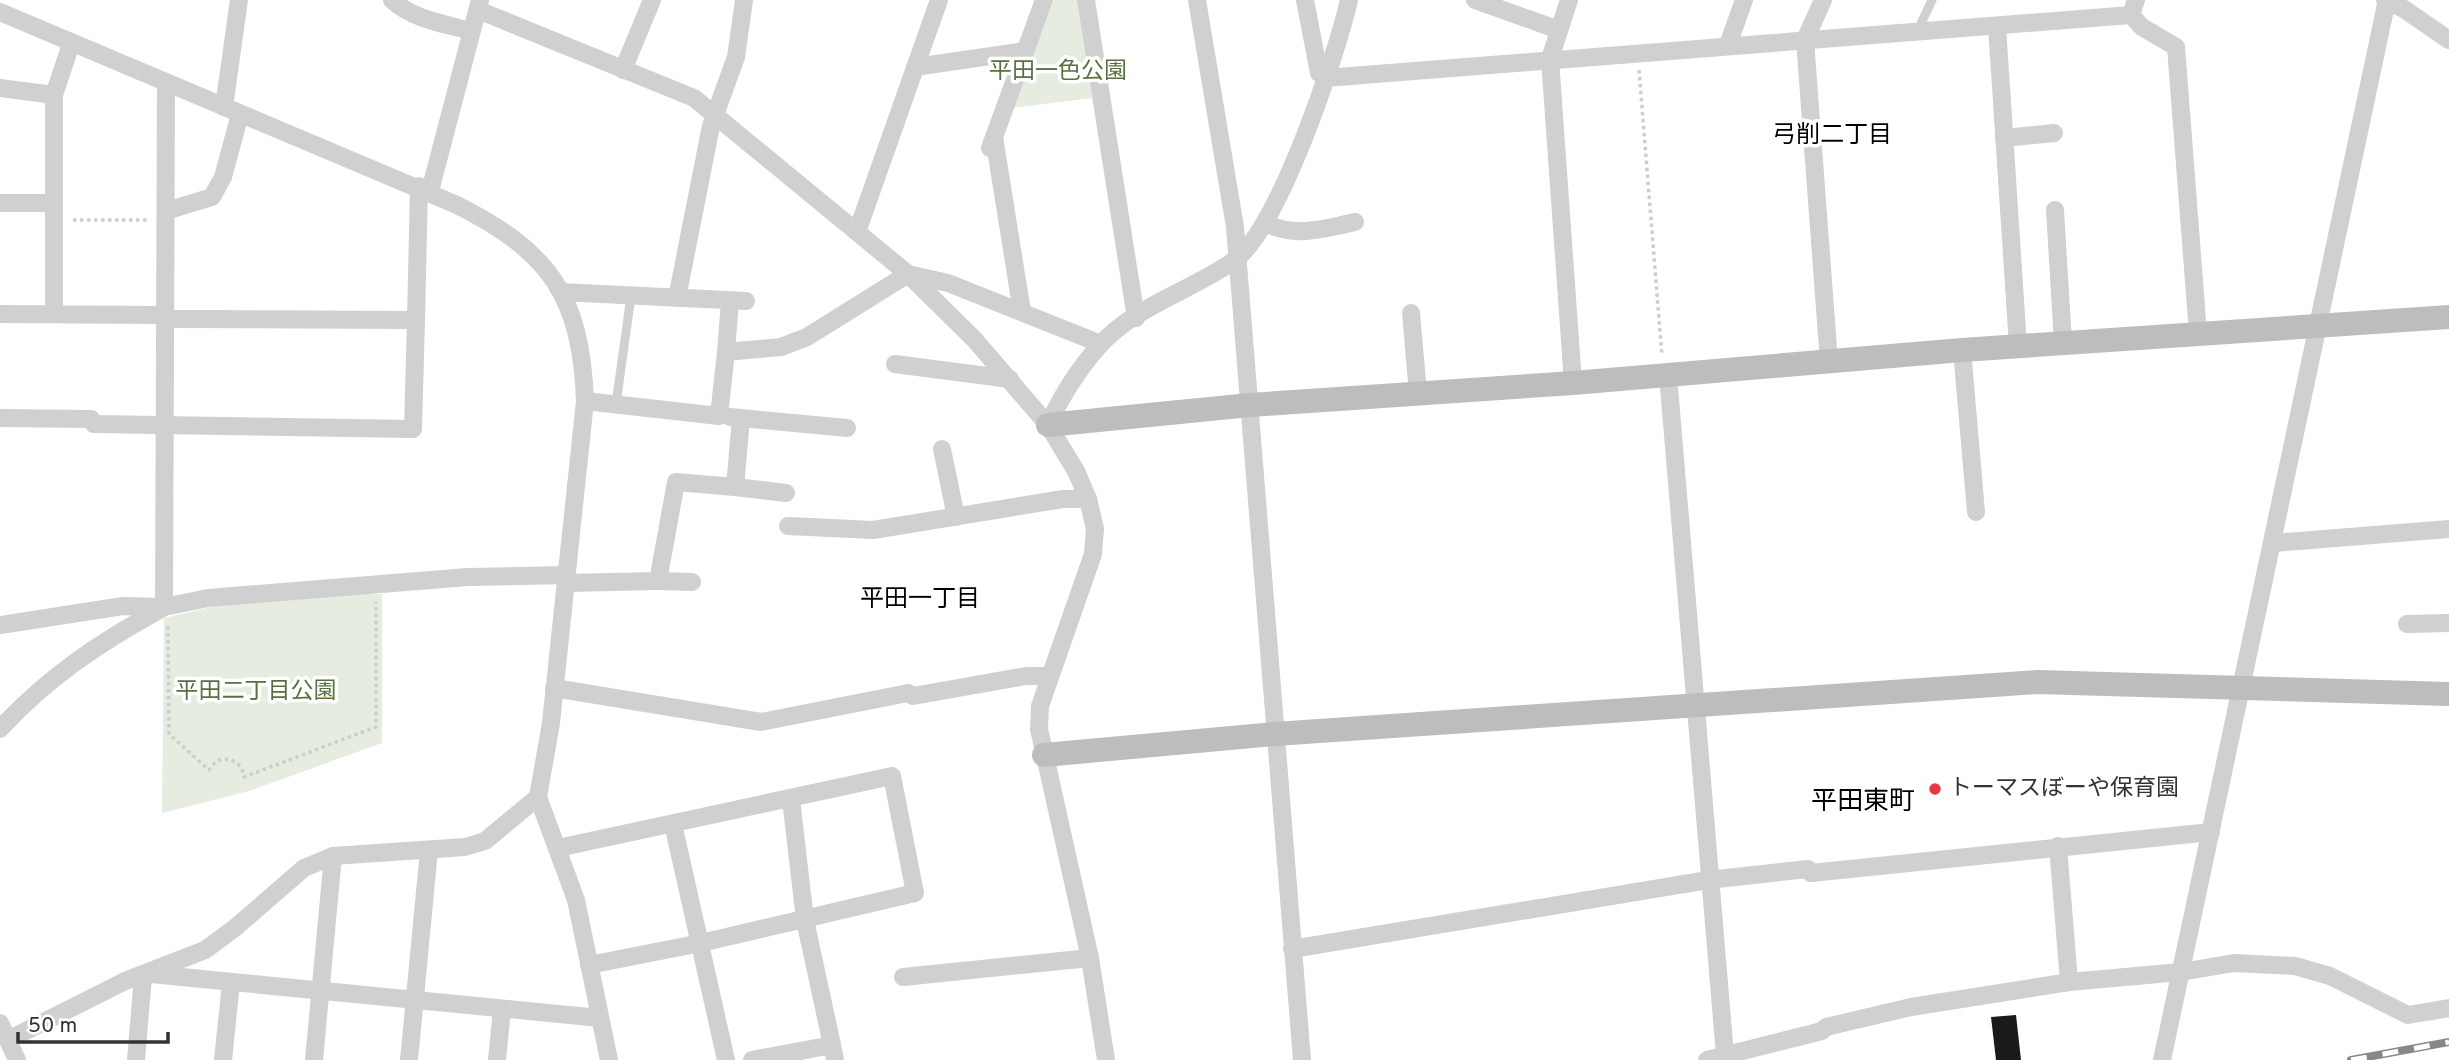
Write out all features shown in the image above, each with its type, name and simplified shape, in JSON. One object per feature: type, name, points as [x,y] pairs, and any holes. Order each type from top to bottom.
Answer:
[{"type":"street","points":[[166,216],[212,197],[223,177],[232,111],[239,0]]},
{"type":"street","points":[[392,0],[399,6],[433,21],[471,31]]},
{"type":"street","points":[[623,70],[652,0]]},
{"type":"street","points":[[677,298],[705,153],[736,57],[744,0]]},
{"type":"street","points":[[858,232],[939,0]]},
{"type":"street","points":[[1022,312],[991,144],[1044,0]]},
{"type":"street","points":[[1086,0],[1136,318]]},
{"type":"street","points":[[1197,0],[1236,227],[1236,259],[1302,1060]]},
{"type":"street","points":[[1305,0],[1319,73],[1325,78],[1997,26],[2133,7],[2142,27],[2176,47],[2198,332]]},
{"type":"street","points":[[1048,425],[1056,408],[1101,344],[1136,318],[1236,259],[1266,223],[1325,78],[1349,0]]},
{"type":"street","points":[[1475,0],[1559,30]]},
{"type":"street","points":[[1569,0],[1550,59],[1573,383]]},
{"type":"street","points":[[1728,45],[1744,0]]},
{"type":"street","points":[[1823,0],[1805,40],[1829,362]]},
{"type":"street","points":[[2162,1060],[2274,543],[2386,0],[2449,40]]},
{"type":"street","points":[[0,418],[91,419],[94,424],[413,429],[416,320],[425,189],[479,5],[623,70],[694,98],[908,274],[1010,379],[1048,425],[1076,471],[1088,499],[1095,529],[1093,554],[1040,706],[1039,729],[1090,958],[1107,1060]]},
{"type":"street","points":[[0,12],[71,44],[425,189],[511,235],[539,260],[561,292],[575,324],[584,362],[585,401],[567,579],[538,797],[576,900],[609,1060]]},
{"type":"street","points":[[1997,26],[2018,346]]},
{"type":"street","points":[[54,314],[54,95],[71,44]]},
{"type":"street","points":[[915,67],[1025,51]]},
{"type":"street","points":[[166,83],[166,606]]},
{"type":"street","points":[[0,88],[37,95],[54,95]]},
{"type":"street","points":[[2004,138],[2054,133]]},
{"type":"street","points":[[0,203],[53,211]]},
{"type":"street","points":[[2055,210],[2063,342]]},
{"type":"street","points":[[1266,223],[1283,232],[1328,229],[1355,222]]},
{"type":"street","points":[[726,352],[781,347],[807,337],[908,274],[948,283],[1101,344]]},
{"type":"street","points":[[561,292],[738,301],[726,352],[719,416]]},
{"type":"street","points":[[1411,313],[1418,393]]},
{"type":"street","points":[[0,314],[416,320]]},
{"type":"street","points":[[1048,425],[1250,405],[1573,383],[2063,342],[2449,317]]},
{"type":"street","points":[[1962,350],[1976,512]]},
{"type":"street","points":[[895,364],[1010,379]]},
{"type":"street","points":[[1666,375],[1696,706],[1708,880],[1716,1058],[1822,1031],[1826,1027],[1911,1007],[2069,982],[2181,972],[2234,963],[2295,966],[2330,976],[2408,1015],[2449,1008]]},
{"type":"street","points":[[585,401],[847,428]]},
{"type":"street","points":[[735,487],[741,418]]},
{"type":"street","points":[[942,449],[956,517]]},
{"type":"street","points":[[658,581],[676,482],[786,493]]},
{"type":"street","points":[[788,526],[873,530],[1063,499],[1088,499]]},
{"type":"street","points":[[2274,543],[2449,529]]},
{"type":"street","points":[[0,625],[124,606],[166,606],[208,598],[468,577],[692,582]]},
{"type":"street","points":[[0,729],[44,686],[85,653],[166,606]]},
{"type":"street","points":[[2407,624],[2449,623]]},
{"type":"street","points":[[554,688],[761,722],[908,693],[913,696],[1026,676],[1050,676]]},
{"type":"street","points":[[1044,755],[1275,734],[2037,682],[2449,694]]},
{"type":"street","points":[[558,848],[892,776],[915,893],[701,943],[589,965]]},
{"type":"street","points":[[8,1040],[125,981],[205,950],[236,928],[304,868],[333,856],[465,847],[485,841],[538,797]]},
{"type":"street","points":[[752,1060],[833,1052],[805,920],[791,799]]},
{"type":"street","points":[[673,824],[726,1060]]},
{"type":"street","points":[[1292,949],[1708,880],[1808,869],[1811,873],[2211,832]]},
{"type":"street","points":[[2058,846],[2069,982]]},
{"type":"street","points":[[408,1060],[429,850]]},
{"type":"street","points":[[314,1060],[333,856]]},
{"type":"street","points":[[903,977],[1090,958]]},
{"type":"street","points":[[146,975],[600,1018]]},
{"type":"street","points":[[136,1060],[146,975]]},
{"type":"street","points":[[223,1060],[230,983]]},
{"type":"street","points":[[497,1060],[502,1009]]},
{"type":"street","points":[[0,1023],[17,1060]]},
{"type":"lane","points":[[1917,32],[1932,0]]},
{"type":"lane","points":[[616,404],[631,296]]},
{"type":"path","points":[[1638,53],[1666,375]]},
{"type":"path","points":[[53,211],[166,216]]},
{"type":"path","points":[[166,606],[169,733],[209,770],[216,761],[231,759],[239,764],[244,777],[376,727],[376,584]]},
{"type":"green space","name":"平田一色公園","points":[[1054,0],[1077,0],[1092,98],[1013,108]]},
{"type":"green space","name":"平田二丁目公園","points":[[382,594],[382,743],[249,791],[162,813],[164,618],[224,604]]},
{"type":"building","points":[[2016,1015],[2021,1060],[1996,1060],[1991,1017]]},
{"type":"railway","points":[[2351,1060],[2449,1042]]},
{"type":"place","name":"トーマスぼーや保育園","points":[[1935,789]]},
{"type":"district","name":"弓削二丁目","points":[[1832,136]]},
{"type":"district","name":"平田一丁目","points":[[920,600]]},
{"type":"district","name":"平田東町","points":[[1863,802]]}]
